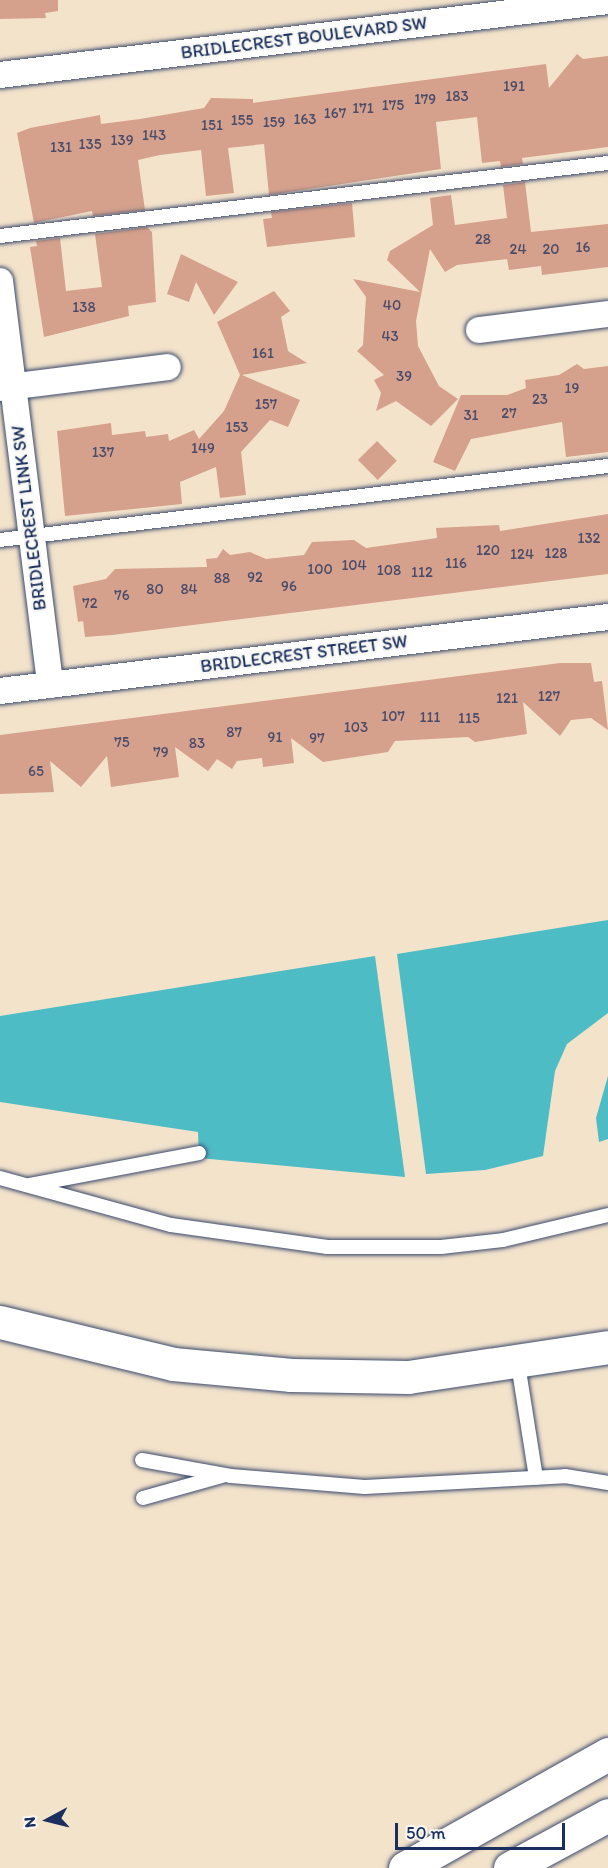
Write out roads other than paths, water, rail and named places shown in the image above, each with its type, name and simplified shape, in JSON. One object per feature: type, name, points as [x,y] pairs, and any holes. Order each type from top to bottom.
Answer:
[{"type":"highway","points":[[0,1322],[174,1364],[291,1375],[408,1377],[518,1364],[608,1347]]},
{"type":"highway","points":[[405,1868],[608,1754]]},
{"type":"highway","points":[[510,1868],[608,1815]]},
{"type":"street","name":"BRIDLECREST BOULEVARD SW","points":[[0,75],[608,1]]},
{"type":"street","name":"BRIDLECREST LINK SW","points":[[0,281],[7,387],[31,536],[50,685]]},
{"type":"street","points":[[479,330],[608,314]]},
{"type":"street","points":[[7,387],[168,367]]},
{"type":"street","name":"BRIDLECREST STREET SW","points":[[0,691],[608,617]]},
{"type":"lane","points":[[0,236],[608,163]]},
{"type":"lane","points":[[0,540],[608,466]]},
{"type":"lane","points":[[26,1186],[199,1153]]},
{"type":"lane","points":[[0,1178],[171,1224],[327,1247],[441,1247],[503,1240],[608,1215]]},
{"type":"lane","points":[[518,1364],[536,1478]]},
{"type":"lane","points":[[142,1460],[225,1474],[376,1487],[536,1478],[608,1483]]},
{"type":"lane","points":[[143,1498],[225,1474]]},
{"type":"water","points":[[608,920],[608,1013],[567,1044],[555,1071],[543,1156],[485,1170],[426,1174],[397,954]]},
{"type":"water","points":[[375,956],[405,1177],[199,1158],[198,1132],[0,1102],[0,1016]]},
{"type":"water","points":[[608,1076],[608,1139],[599,1142],[596,1118]]}]
